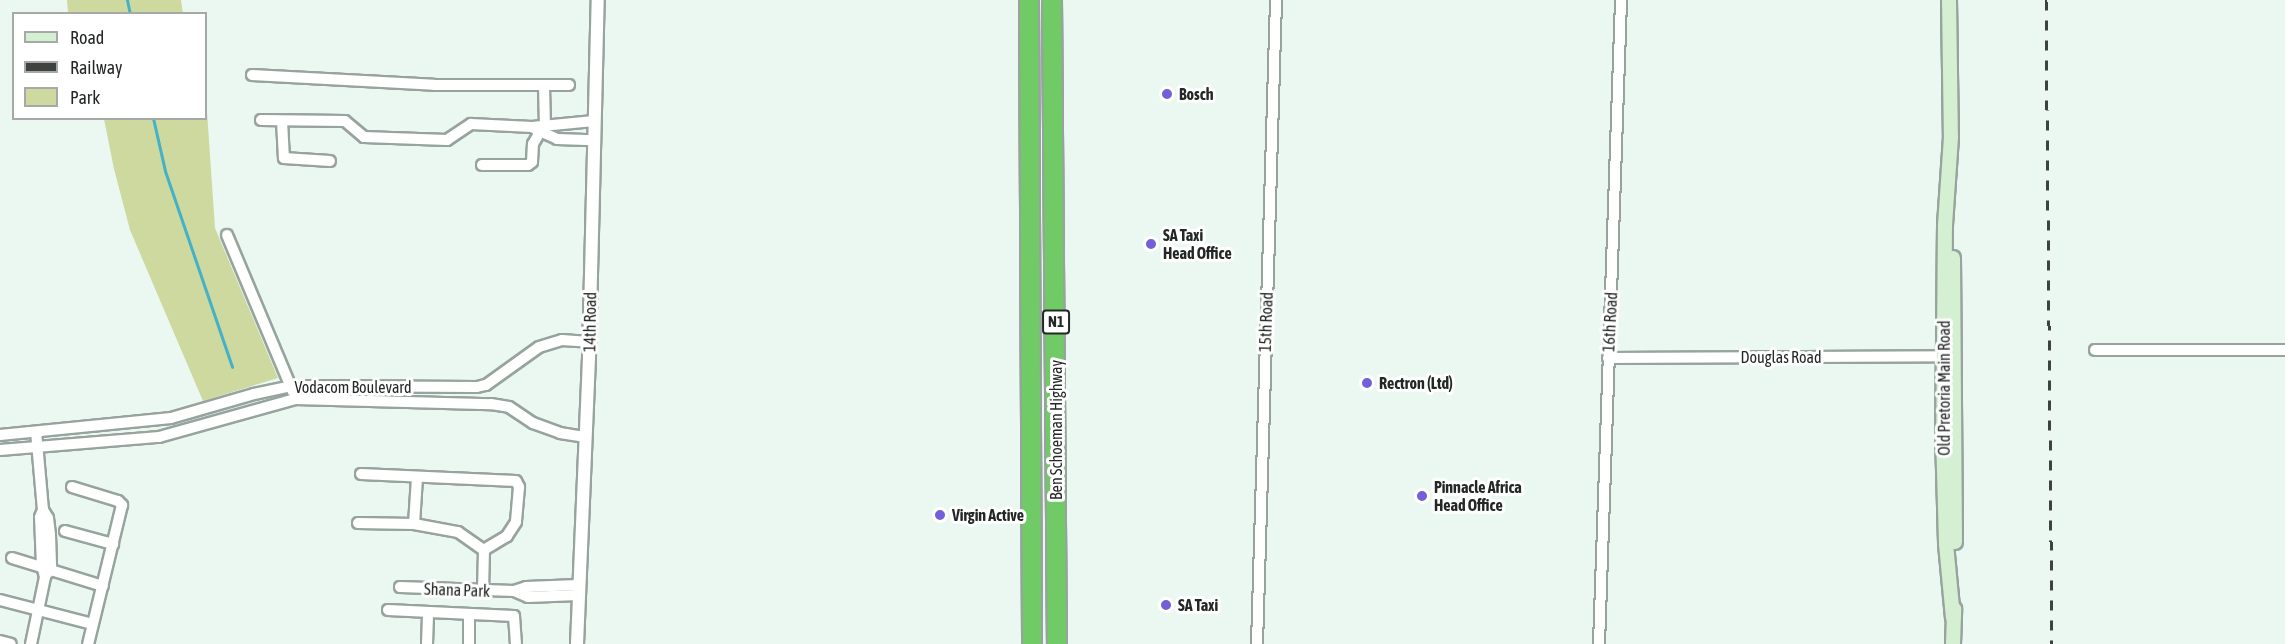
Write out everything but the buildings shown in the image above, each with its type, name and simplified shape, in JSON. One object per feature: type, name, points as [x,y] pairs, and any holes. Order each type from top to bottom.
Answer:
[{"type":"highway","name":"Ben Schoeman Highway","points":[[1029,0],[1032,644]]},
{"type":"highway","name":"Ben Schoeman Highway","points":[[1052,0],[1057,644]]},
{"type":"main road","name":"Old Pretoria Main Road","points":[[1949,0],[1950,157],[1944,225],[1948,356],[1944,492],[1953,644]]},
{"type":"street","name":"14th Road","points":[[577,644],[590,342],[598,0]]},
{"type":"street","name":"15th Road","points":[[1257,644],[1276,0]]},
{"type":"street","name":"16th Road","points":[[1599,644],[1621,0]]},
{"type":"street","points":[[252,75],[434,85],[569,85]]},
{"type":"street","points":[[482,165],[528,165],[532,162],[533,144],[539,128],[544,86]]},
{"type":"street","points":[[261,120],[345,121],[364,137],[447,140],[471,124],[539,128],[594,121]]},
{"type":"street","points":[[282,121],[284,158],[330,161]]},
{"type":"street","points":[[539,128],[557,139],[593,140]]},
{"type":"street","points":[[227,235],[295,399]]},
{"type":"street","name":"Vodacom Boulevard","points":[[0,435],[171,418],[254,394],[291,386],[477,387],[486,385],[539,346],[562,340],[590,342]]},
{"type":"street","points":[[2095,350],[2285,350]]},
{"type":"street","name":"Douglas Road","points":[[1608,358],[1948,356]]},
{"type":"street","name":"Vodacom Boulevard","points":[[0,450],[159,437],[295,399],[491,404],[509,407],[534,423],[560,433],[586,437]]},
{"type":"street","points":[[31,644],[46,571],[40,517],[43,510],[36,432]]},
{"type":"street","points":[[361,474],[509,479],[517,483],[519,487],[516,522],[507,537],[484,550]]},
{"type":"street","points":[[414,524],[417,477]]},
{"type":"street","points":[[72,487],[121,503],[88,644]]},
{"type":"street","points":[[358,523],[414,524],[463,534],[484,550]]},
{"type":"street","points":[[65,531],[113,544]]},
{"type":"street","points":[[483,591],[484,550]]},
{"type":"street","points":[[12,558],[46,571],[103,586]]},
{"type":"street","name":"Shana Park","points":[[400,587],[483,591],[514,591],[526,587],[578,590]]},
{"type":"street","points":[[0,600],[92,624]]},
{"type":"street","points":[[388,610],[514,616],[516,644]]},
{"type":"street","points":[[427,644],[428,612]]},
{"type":"street","points":[[469,614],[469,644]]},
{"type":"street","points":[[0,641],[11,644]]},
{"type":"green space","points":[[67,0],[181,0],[183,12],[68,12]]},
{"type":"green space","points":[[207,112],[215,228],[278,378],[203,401],[130,230],[104,120],[207,120]]},
{"type":"waterway","points":[[127,0],[130,12]]},
{"type":"waterway","points":[[153,120],[165,171],[232,367]]},
{"type":"railway","points":[[2046,0],[2052,644]]},
{"type":"place","name":"Bosch","points":[[1167,94]]},
{"type":"place","name":"SA Taxi Head Office","points":[[1151,244]]},
{"type":"place","name":"Rectron (Ltd)","points":[[1367,383]]},
{"type":"place","name":"Pinnacle Africa Head Office","points":[[1422,496]]},
{"type":"place","name":"Virgin Active","points":[[940,515]]},
{"type":"place","name":"SA Taxi","points":[[1166,605]]}]
